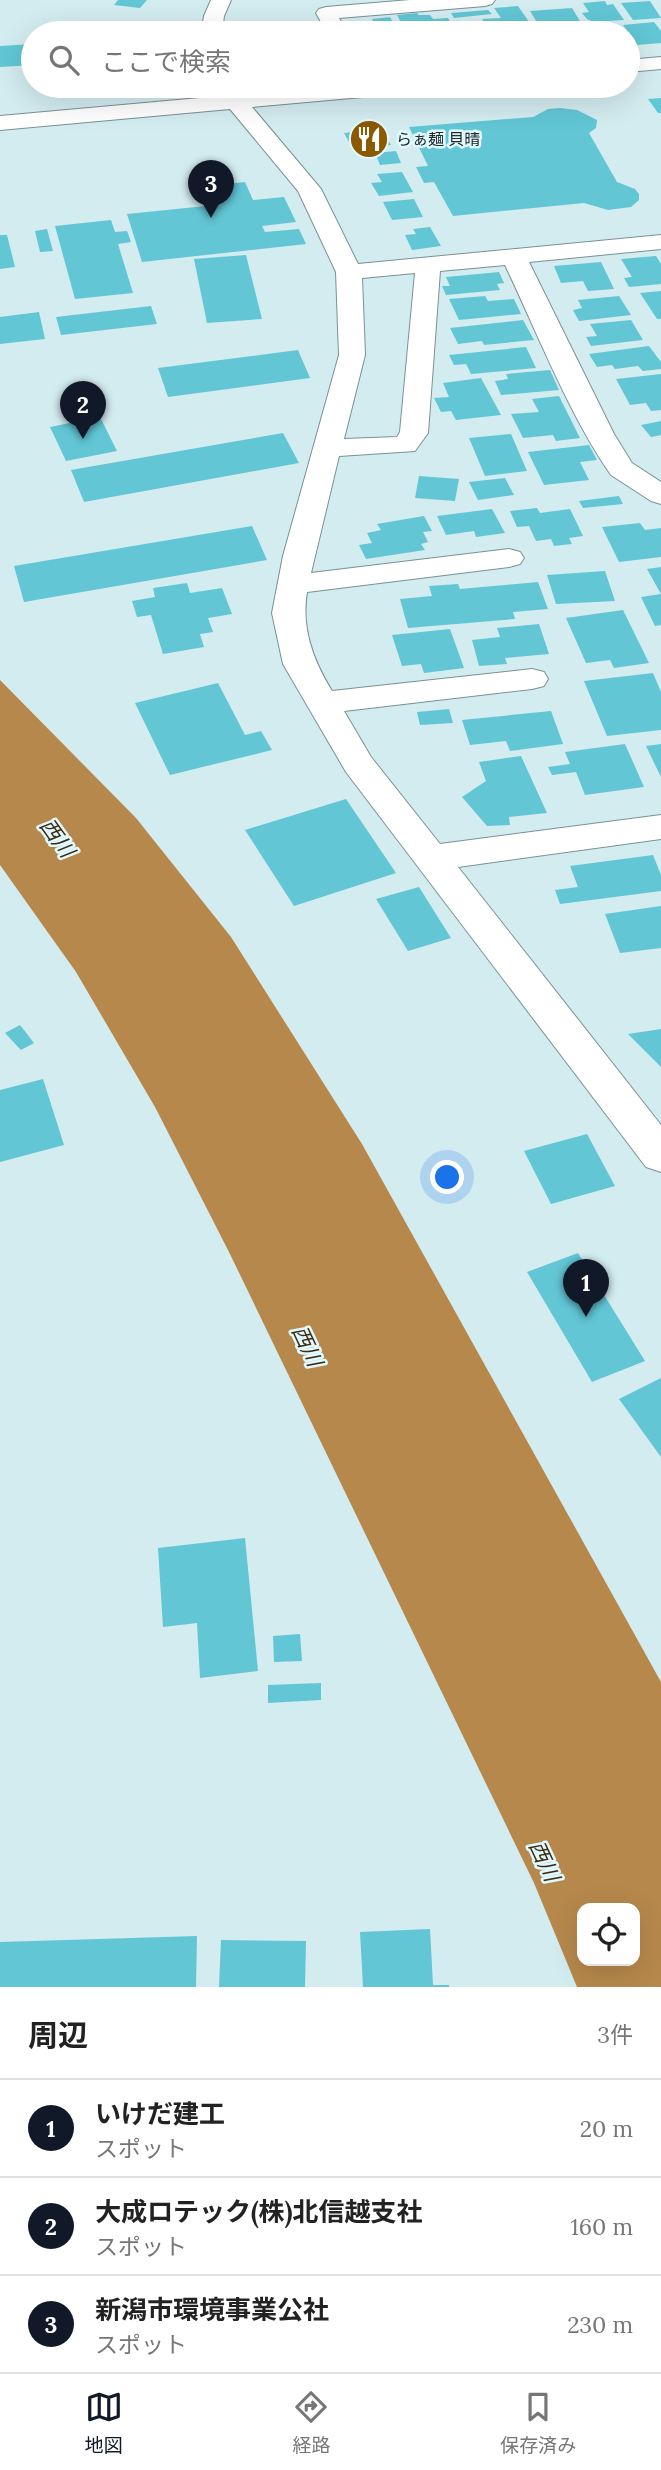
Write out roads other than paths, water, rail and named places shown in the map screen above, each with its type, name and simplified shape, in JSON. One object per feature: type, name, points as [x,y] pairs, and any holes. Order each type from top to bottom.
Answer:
[{"type":"street","points":[[213,21],[221,0]]},
{"type":"street","points":[[330,21],[326,13],[485,0]]},
{"type":"street","points":[[640,65],[661,63]]},
{"type":"street","points":[[0,123],[193,98]]},
{"type":"street","points":[[236,98],[309,189],[349,272],[352,355],[298,556],[288,614],[299,664],[358,764],[661,1155]]},
{"type":"street","points":[[349,272],[661,242]]},
{"type":"street","points":[[513,257],[621,469],[661,495]]},
{"type":"street","points":[[327,448],[405,446],[414,433],[428,265]]},
{"type":"street","points":[[293,583],[509,558]]},
{"type":"street","points":[[323,703],[532,679]]},
{"type":"street","points":[[430,858],[661,827]]},
{"type":"water","name":"西川","points":[[0,680],[136,818],[231,937],[362,1144],[661,1682],[661,1987],[577,1987],[534,1883],[229,1252],[155,1107],[76,972],[0,865]]},
{"type":"place","name":"らぁ麺 貝晴","points":[[369,139]]},
{"type":"place","name":"新潟市環境事業公社","points":[[211,218]]},
{"type":"place","name":"大成ロテック(株)北信越支社","points":[[83,439]]},
{"type":"place","name":"いけだ建工","points":[[586,1317]]}]
